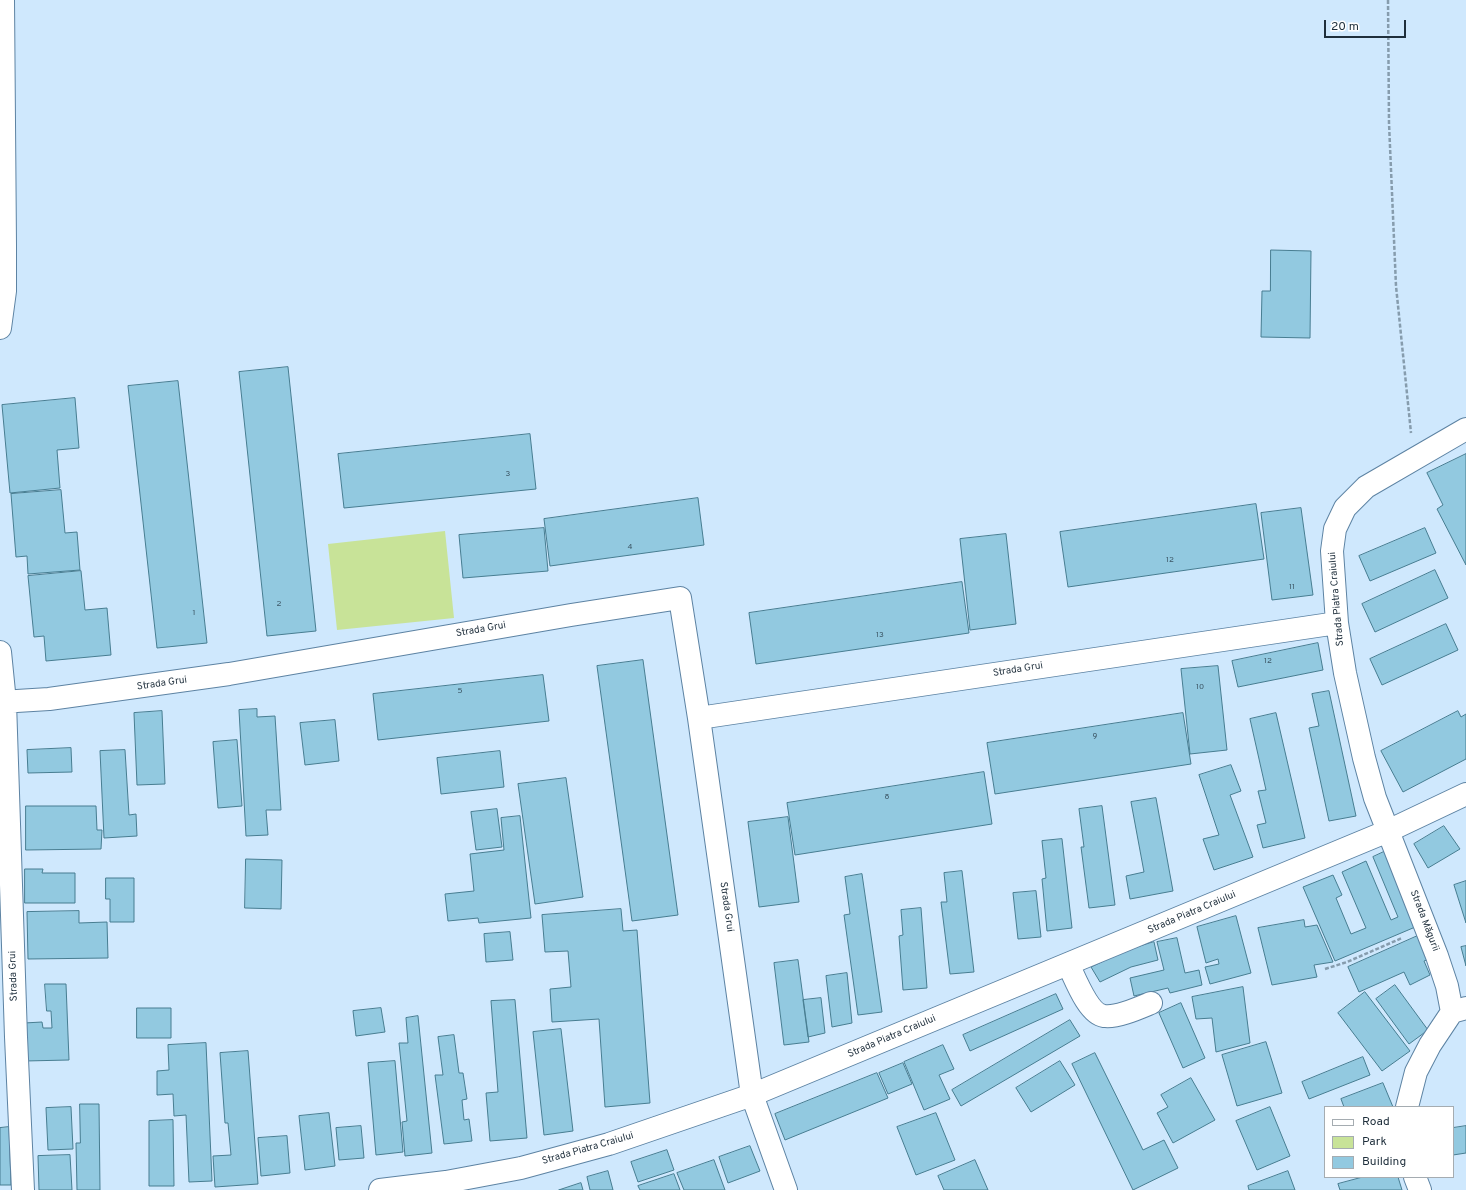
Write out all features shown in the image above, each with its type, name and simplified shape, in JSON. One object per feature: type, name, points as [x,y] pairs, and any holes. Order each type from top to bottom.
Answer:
[{"type":"street","points":[[0,328],[3,312],[5,276],[3,0]]},
{"type":"street","name":"Strada Piatra Craiului","points":[[1388,831],[1375,798],[1364,758],[1345,673],[1337,623],[1332,551],[1335,529],[1345,508],[1366,487],[1466,429]]},
{"type":"street","name":"Strada Grui","points":[[23,1190],[8,1037],[2,702],[49,699],[229,674],[571,615],[680,598],[699,718],[752,1096],[786,1190]]},
{"type":"street","name":"Strada Grui","points":[[699,718],[1337,623]]},
{"type":"street","points":[[0,652],[2,702]]},
{"type":"street","name":"Strada Piatra Craiului","points":[[380,1190],[446,1182],[522,1168],[609,1144],[752,1096],[1388,831],[1466,794]]},
{"type":"street","name":"Strada Măgurii","points":[[1388,831],[1426,927],[1447,986],[1459,1010],[1430,1045],[1416,1072],[1407,1106]]},
{"type":"street","points":[[1068,964],[1090,1008],[1096,1013],[1104,1016],[1112,1016],[1151,1003]]},
{"type":"street","points":[[1415,1178],[1420,1190]]},
{"type":"path","points":[[1388,0],[1389,123],[1396,286],[1411,438],[1416,458]]},
{"type":"path","points":[[1325,969],[1353,960],[1426,927]]},
{"type":"green space","points":[[445,531],[454,618],[337,630],[328,544]]},
{"type":"building","points":[[1271,250],[1311,251],[1310,338],[1261,337],[1262,291],[1270,291]]},
{"type":"building","points":[[288,367],[316,631],[267,636],[239,372]]},
{"type":"building","points":[[178,381],[207,643],[157,648],[128,386]]},
{"type":"building","points":[[75,398],[79,448],[57,450],[60,488],[10,493],[2,405]]},
{"type":"building","points":[[530,434],[536,489],[344,508],[338,454]]},
{"type":"building","points":[[1466,454],[1466,565],[1437,509],[1443,505],[1427,473]]},
{"type":"building","points":[[61,490],[65,533],[77,532],[80,570],[28,574],[27,556],[16,557],[11,494]]},
{"type":"building","points":[[698,498],[704,545],[550,566],[544,519]]},
{"type":"building","points":[[1256,504],[1264,559],[1068,587],[1060,532]]},
{"type":"building","points":[[1301,508],[1313,595],[1272,600],[1261,513]]},
{"type":"building","points":[[544,528],[548,571],[463,578],[459,535]]},
{"type":"building","points":[[1425,528],[1436,553],[1370,581],[1359,556]]},
{"type":"building","points":[[1006,534],[1016,624],[970,630],[960,539]]},
{"type":"building","points":[[1435,570],[1448,598],[1375,632],[1362,604]]},
{"type":"building","points":[[81,571],[85,610],[107,608],[111,655],[46,661],[44,636],[34,637],[28,576]]},
{"type":"building","points":[[962,582],[969,633],[756,664],[749,613]]},
{"type":"building","points":[[1446,624],[1458,650],[1382,685],[1370,659]]},
{"type":"building","points":[[1318,643],[1323,670],[1238,687],[1232,661]]},
{"type":"building","points":[[643,660],[678,915],[632,921],[597,666]]},
{"type":"building","points":[[1218,666],[1227,750],[1190,754],[1181,669]]},
{"type":"building","points":[[543,675],[549,721],[378,740],[373,694]]},
{"type":"building","points":[[1329,691],[1356,816],[1329,821],[1309,728],[1319,726],[1312,694]]},
{"type":"building","points":[[257,709],[257,717],[275,716],[281,810],[266,810],[268,835],[246,836],[239,710]]},
{"type":"building","points":[[162,711],[165,784],[137,785],[134,713]]},
{"type":"building","points":[[1458,711],[1461,717],[1466,714],[1466,759],[1403,792],[1381,751]]},
{"type":"building","points":[[1183,713],[1191,764],[995,794],[987,743]]},
{"type":"building","points":[[1276,713],[1305,838],[1263,848],[1257,825],[1266,823],[1258,791],[1266,790],[1250,719]]},
{"type":"building","points":[[335,720],[339,761],[305,765],[300,723]]},
{"type":"building","points":[[237,740],[242,806],[218,808],[213,742]]},
{"type":"building","points":[[71,748],[72,772],[28,773],[27,750]]},
{"type":"building","points":[[125,750],[129,815],[136,814],[137,836],[104,838],[100,751]]},
{"type":"building","points":[[500,751],[504,787],[441,794],[437,758]]},
{"type":"building","points":[[1231,765],[1241,791],[1230,795],[1253,857],[1214,870],[1203,839],[1219,835],[1199,775]]},
{"type":"building","points":[[984,772],[992,824],[795,855],[787,803]]},
{"type":"building","points":[[566,778],[583,897],[535,904],[518,784]]},
{"type":"building","points":[[1156,798],[1173,891],[1130,899],[1126,876],[1144,872],[1131,802]]},
{"type":"building","points":[[26,806],[96,806],[97,830],[102,830],[101,849],[26,850]]},
{"type":"building","points":[[1102,806],[1115,905],[1089,908],[1081,847],[1084,847],[1079,809]]},
{"type":"building","points":[[497,809],[502,847],[476,850],[471,812]]},
{"type":"building","points":[[520,816],[531,918],[479,923],[478,918],[448,921],[445,894],[474,891],[470,854],[504,850],[501,818]]},
{"type":"building","points":[[788,817],[799,902],[759,907],[748,822]]},
{"type":"building","points":[[1444,826],[1460,849],[1428,868],[1414,844]]},
{"type":"building","points":[[1062,839],[1072,928],[1047,931],[1042,879],[1046,878],[1042,841]]},
{"type":"building","points":[[1388,850],[1420,925],[1335,961],[1303,887],[1333,875],[1342,895],[1336,898],[1351,934],[1366,928],[1342,872],[1366,861],[1391,920],[1398,917],[1373,857]]},
{"type":"building","points":[[246,859],[282,860],[281,909],[245,908]]},
{"type":"building","points":[[25,869],[43,869],[42,873],[75,873],[75,903],[25,903]]},
{"type":"building","points":[[962,871],[974,972],[950,974],[941,902],[947,902],[944,873]]},
{"type":"building","points":[[862,874],[882,1012],[858,1015],[844,915],[850,914],[845,877]]},
{"type":"building","points":[[106,878],[134,878],[134,922],[110,922],[110,899],[106,899]]},
{"type":"building","points":[[1466,881],[1466,923],[1454,885]]},
{"type":"building","points":[[1036,891],[1041,937],[1018,939],[1013,893]]},
{"type":"building","points":[[921,908],[927,988],[903,990],[899,936],[903,935],[901,910]]},
{"type":"building","points":[[621,909],[623,931],[637,930],[650,1103],[605,1107],[599,1019],[552,1022],[550,989],[571,987],[568,951],[545,952],[542,915]]},
{"type":"building","points":[[79,911],[79,923],[107,922],[108,958],[28,959],[27,912]]},
{"type":"building","points":[[1236,916],[1251,973],[1210,984],[1205,967],[1219,964],[1218,959],[1206,963],[1197,927]]},
{"type":"building","points":[[1304,920],[1305,927],[1317,925],[1333,962],[1314,965],[1317,977],[1272,985],[1258,928]]},
{"type":"building","points":[[510,932],[513,960],[486,962],[484,934]]},
{"type":"building","points":[[1422,934],[1432,958],[1424,961],[1430,975],[1410,985],[1404,972],[1359,992],[1348,967]]},
{"type":"building","points":[[1177,938],[1185,973],[1199,970],[1202,985],[1170,993],[1168,988],[1134,996],[1130,978],[1164,970],[1157,942]]},
{"type":"building","points":[[1154,942],[1158,960],[1131,967],[1100,982],[1091,967],[1124,951]]},
{"type":"building","points":[[1466,946],[1466,966],[1461,947]]},
{"type":"building","points":[[798,960],[809,1042],[784,1045],[774,963]]},
{"type":"building","points":[[847,973],[852,1023],[832,1027],[826,976]]},
{"type":"building","points":[[45,984],[66,984],[69,1060],[25,1061],[24,1023],[42,1022],[43,1028],[52,1028],[51,1011],[47,1011]]},
{"type":"building","points":[[1395,985],[1428,1030],[1409,1044],[1376,999]]},
{"type":"building","points":[[1243,987],[1250,1043],[1216,1052],[1212,1018],[1196,1019],[1192,997]]},
{"type":"building","points":[[1365,992],[1410,1051],[1382,1071],[1338,1013]]},
{"type":"building","points":[[1056,994],[1063,1009],[970,1051],[963,1035]]},
{"type":"building","points":[[821,998],[825,1033],[808,1037],[803,1000]]},
{"type":"building","points":[[515,1000],[527,1138],[490,1141],[486,1093],[498,1092],[491,1001]]},
{"type":"building","points":[[1181,1003],[1205,1058],[1183,1068],[1159,1013]]},
{"type":"building","points":[[137,1008],[171,1008],[171,1038],[137,1038]]},
{"type":"building","points":[[381,1008],[385,1032],[356,1036],[353,1011]]},
{"type":"building","points":[[418,1016],[432,1153],[405,1156],[402,1122],[407,1121],[399,1043],[408,1043],[406,1018]]},
{"type":"building","points":[[1070,1020],[1080,1036],[961,1106],[952,1090]]},
{"type":"building","points":[[561,1029],[573,1131],[544,1135],[533,1032]]},
{"type":"building","points":[[454,1035],[459,1073],[463,1073],[467,1099],[462,1100],[464,1120],[469,1119],[472,1141],[444,1144],[435,1075],[443,1075],[438,1037]]},
{"type":"building","points":[[1266,1042],[1282,1093],[1237,1106],[1222,1055]]},
{"type":"building","points":[[206,1043],[212,1181],[189,1182],[186,1115],[174,1116],[173,1094],[157,1095],[157,1071],[169,1070],[168,1045]]},
{"type":"building","points":[[943,1045],[954,1069],[939,1075],[950,1099],[924,1110],[904,1062]]},
{"type":"building","points":[[248,1051],[258,1184],[215,1187],[213,1156],[231,1155],[228,1123],[225,1123],[220,1053]]},
{"type":"building","points":[[1095,1053],[1143,1150],[1164,1140],[1178,1168],[1133,1190],[1072,1064]]},
{"type":"building","points":[[1363,1057],[1370,1075],[1309,1099],[1302,1082]]},
{"type":"building","points":[[395,1061],[403,1152],[376,1155],[368,1063]]},
{"type":"building","points":[[1060,1061],[1075,1085],[1031,1112],[1016,1088]]},
{"type":"building","points":[[903,1063],[912,1084],[888,1094],[879,1073]]},
{"type":"building","points":[[877,1073],[888,1098],[785,1140],[775,1114]]},
{"type":"building","points":[[1191,1078],[1215,1120],[1173,1143],[1157,1113],[1168,1107],[1161,1095]]},
{"type":"building","points":[[1383,1083],[1393,1106],[1344,1106],[1341,1099]]},
{"type":"building","points":[[80,1104],[99,1104],[100,1190],[77,1190],[76,1143],[80,1143]]},
{"type":"building","points":[[71,1107],[73,1149],[48,1150],[46,1108]]},
{"type":"building","points":[[1270,1107],[1290,1156],[1257,1170],[1236,1121]]},
{"type":"building","points":[[329,1113],[335,1166],[305,1170],[299,1116]]},
{"type":"building","points":[[936,1113],[955,1160],[916,1175],[897,1127]]},
{"type":"building","points":[[173,1120],[174,1186],[149,1186],[149,1121]]},
{"type":"building","points":[[361,1126],[364,1158],[339,1160],[336,1128]]},
{"type":"building","points":[[1466,1126],[1466,1153],[1454,1155],[1454,1128]]},
{"type":"building","points":[[9,1127],[11,1185],[0,1185],[0,1128]]},
{"type":"building","points":[[287,1136],[290,1173],[261,1176],[258,1138]]},
{"type":"building","points":[[750,1146],[760,1171],[728,1183],[719,1157]]},
{"type":"building","points":[[667,1150],[674,1170],[638,1182],[631,1162]]},
{"type":"building","points":[[70,1155],[72,1190],[39,1190],[38,1156]]},
{"type":"building","points":[[714,1160],[725,1190],[684,1190],[677,1173]]},
{"type":"building","points":[[975,1160],[988,1190],[944,1190],[938,1176]]},
{"type":"building","points":[[608,1171],[613,1190],[590,1190],[587,1177]]},
{"type":"building","points":[[1288,1171],[1295,1190],[1249,1190],[1248,1186]]},
{"type":"building","points":[[674,1174],[680,1190],[640,1190],[638,1186]]},
{"type":"building","points":[[1359,1178],[1398,1178],[1402,1190],[1340,1190],[1338,1184]]},
{"type":"building","points":[[581,1183],[583,1190],[559,1190]]}]
